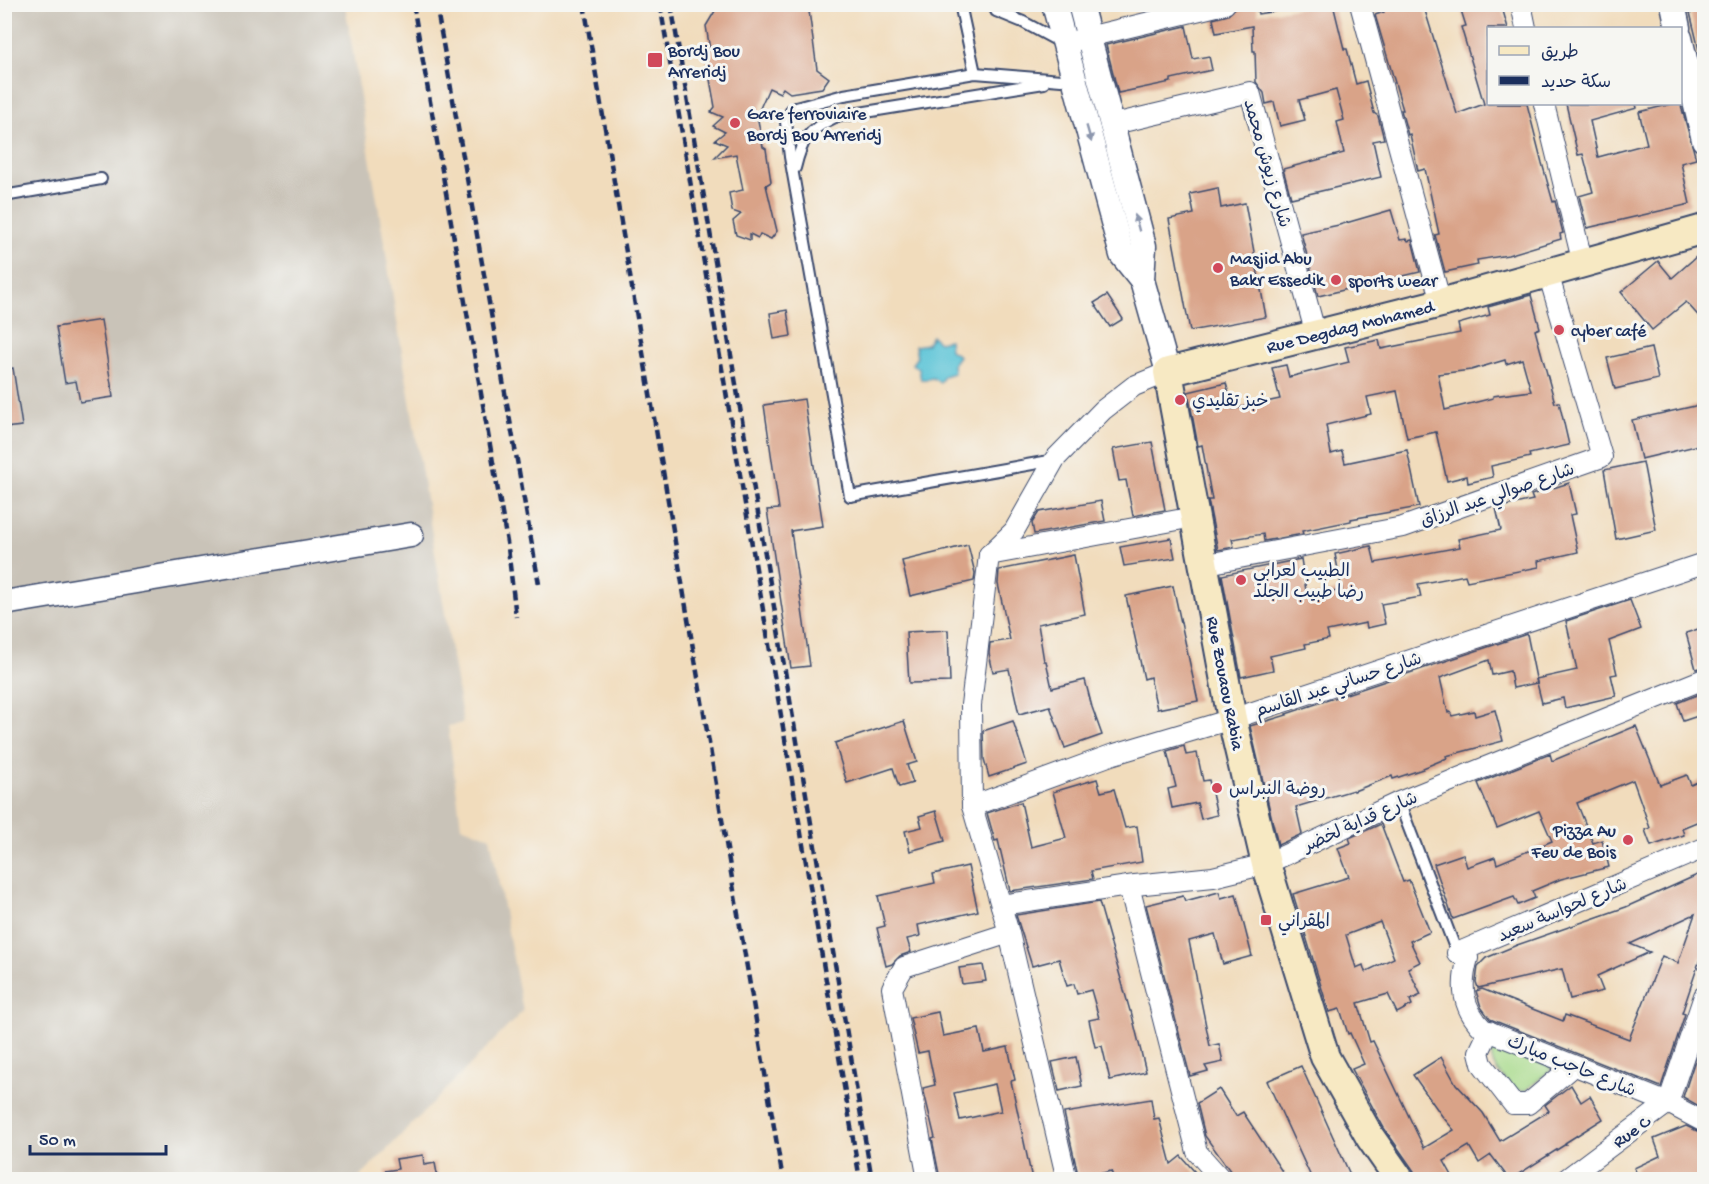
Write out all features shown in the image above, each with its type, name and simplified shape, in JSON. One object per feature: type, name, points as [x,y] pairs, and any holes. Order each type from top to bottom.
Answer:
[{"type":"main road","name":"Rue Degdag Mohamed","points":[[1168,372],[1441,303],[1704,229]]},
{"type":"main road","name":"Rue Zouaou Rabia","points":[[1168,372],[1232,719],[1266,864],[1325,1057],[1370,1137],[1400,1179]]},
{"type":"street","points":[[1054,4],[1064,44],[1067,79],[1122,255],[1142,280]]},
{"type":"street","points":[[1067,1179],[1009,933],[972,806],[971,705],[989,555],[1014,531],[1056,459],[1103,410],[1134,386],[1168,372],[1142,280],[1144,246],[1110,125],[1080,4]]},
{"type":"street","points":[[1064,44],[1225,4]]},
{"type":"street","points":[[1360,4],[1441,303]]},
{"type":"street","points":[[1521,4],[1526,27]]},
{"type":"street","points":[[1673,4],[1678,27]]},
{"type":"street","points":[[1682,46],[1704,140]]},
{"type":"street","name":"شارع زيوش محمد","points":[[1110,125],[1250,92],[1316,335]]},
{"type":"street","points":[[1544,105],[1583,264]]},
{"type":"street","name":"شارع صوالي عبد الرزاق","points":[[1202,565],[1403,527],[1602,457],[1548,273]]},
{"type":"street","points":[[989,555],[1194,517]]},
{"type":"street","points":[[4,603],[411,535]]},
{"type":"street","name":"شارع حساني عبد القاسم","points":[[972,806],[1111,754],[1232,719],[1704,563]]},
{"type":"street","name":"شارع قداية لخضر","points":[[1001,905],[1129,886],[1213,877],[1266,864],[1399,802],[1704,680]]},
{"type":"street","name":"شارع لحواسة سعيد","points":[[1457,953],[1704,848]]},
{"type":"street","points":[[1129,886],[1197,1152],[1222,1179]]},
{"type":"street","points":[[928,1179],[892,987],[904,967],[1009,933]]},
{"type":"street","name":"شارع حاجب مبارك","points":[[1457,953],[1468,958],[1464,987],[1467,1011],[1478,1024],[1489,1031],[1573,1066],[1668,1103],[1704,1122]]},
{"type":"street","points":[[1668,1103],[1704,996]]},
{"type":"street","points":[[1489,1031],[1479,1052],[1482,1064],[1513,1104],[1528,1104],[1573,1066]]},
{"type":"street","name":"Rue C","points":[[1565,1179],[1668,1103]]},
{"type":"lane","points":[[960,4],[975,73]]},
{"type":"lane","points":[[994,4],[996,11],[1023,22],[1064,44]]},
{"type":"lane","points":[[1056,459],[850,496],[793,174],[786,122],[792,109],[844,95],[975,73],[1067,79]]},
{"type":"lane","points":[[793,174],[805,139],[816,126],[835,117],[1097,73]]},
{"type":"lane","points":[[4,196],[101,179]]},
{"type":"lane","points":[[1399,802],[1457,953]]},
{"type":"shaded area","points":[[5,5],[345,5],[463,723],[448,726],[461,826],[490,837],[523,1011],[358,1179],[5,1180]]},
{"type":"green space","points":[[1494,1043],[1553,1068],[1526,1090],[1515,1090],[1500,1075],[1493,1063]]},
{"type":"water","points":[[932,336],[939,342],[949,340],[950,350],[959,356],[953,364],[954,373],[944,376],[940,383],[933,378],[921,380],[919,369],[912,364],[917,357],[915,346],[927,344]]},
{"type":"building","name":"Gare ferroviaire Bordj Bou Arreridj","points":[[808,4],[817,69],[829,78],[822,88],[790,93],[783,88],[780,93],[769,88],[757,115],[763,147],[766,149],[771,182],[766,185],[777,231],[771,239],[760,234],[758,238],[750,234],[750,240],[736,235],[733,221],[741,214],[732,211],[729,193],[743,190],[736,154],[714,158],[727,145],[715,140],[725,132],[713,126],[723,117],[711,112],[715,107],[709,74],[714,68],[708,67],[705,51],[710,50],[706,26],[718,6]]},
{"type":"building","points":[[1256,4],[1258,14],[1304,7],[1304,4],[1333,4],[1344,49],[1347,49],[1356,84],[1366,81],[1374,113],[1378,116],[1384,139],[1373,141],[1381,177],[1291,198],[1283,169],[1344,153],[1337,122],[1344,120],[1336,90],[1299,100],[1305,120],[1280,126],[1274,102],[1266,104],[1264,93],[1256,82],[1252,26],[1216,33],[1213,19],[1228,15],[1236,7]]},
{"type":"building","points":[[1381,4],[1423,4],[1457,114],[1484,104],[1461,27],[1466,26],[1459,4],[1501,4],[1508,27],[1487,27],[1487,105],[1527,105],[1553,202],[1555,201],[1563,233],[1560,234],[1561,239],[1508,255],[1477,260],[1478,265],[1445,272],[1435,235],[1439,234],[1425,169],[1418,171],[1410,134],[1408,135],[1401,110],[1403,110],[1375,15],[1384,12]]},
{"type":"building","points":[[1688,4],[1704,4],[1704,49],[1699,50]]},
{"type":"building","points":[[1186,26],[1193,59],[1209,56],[1212,70],[1171,79],[1171,82],[1118,93],[1106,45]]},
{"type":"building","points":[[1566,105],[1636,105],[1637,108],[1590,121],[1598,157],[1647,144],[1639,112],[1668,105],[1681,105],[1696,159],[1681,163],[1690,204],[1587,228],[1579,196],[1593,192],[1583,154],[1578,155]]},
{"type":"building","name":"Masjid Abu Bakr Essedik","points":[[1218,188],[1221,208],[1245,203],[1266,317],[1190,331],[1169,219],[1194,214],[1190,194]]},
{"type":"building","points":[[1391,210],[1400,240],[1412,240],[1420,272],[1318,296],[1301,233]]},
{"type":"building","points":[[1704,250],[1704,322],[1686,302],[1652,330],[1621,292],[1658,261],[1672,278]]},
{"type":"building","points":[[1107,295],[1123,319],[1110,327],[1094,303]]},
{"type":"building","points":[[1531,295],[1540,328],[1535,330],[1555,403],[1559,402],[1569,445],[1491,466],[1493,477],[1468,483],[1467,476],[1447,481],[1436,432],[1407,438],[1397,391],[1367,397],[1371,414],[1326,425],[1331,454],[1342,451],[1345,463],[1407,450],[1419,507],[1351,519],[1351,521],[1302,531],[1303,534],[1264,541],[1263,534],[1232,539],[1234,547],[1218,550],[1208,500],[1212,500],[1202,445],[1198,446],[1188,392],[1226,383],[1233,409],[1280,399],[1272,368],[1286,365],[1289,377],[1349,362],[1345,347],[1379,340],[1381,349],[1460,333],[1458,324],[1490,315],[1488,307]],"holes":[[[1522,359],[1531,391],[1493,396],[1493,398],[1445,410],[1438,374],[1471,370],[1505,360],[1506,364]]]},
{"type":"building","points":[[787,310],[791,336],[774,339],[770,313]]},
{"type":"building","points":[[101,320],[113,397],[80,402],[76,381],[65,383],[56,327]]},
{"type":"building","points":[[1651,348],[1658,379],[1615,389],[1607,358]]},
{"type":"building","points":[[13,368],[22,426],[4,428],[4,369]]},
{"type":"building","points":[[804,399],[823,526],[791,531],[810,666],[791,668],[767,510],[779,509],[764,405]]},
{"type":"building","points":[[1704,404],[1704,444],[1641,459],[1632,420]]},
{"type":"building","points":[[1152,442],[1165,510],[1133,516],[1126,480],[1119,481],[1113,449]]},
{"type":"building","points":[[1643,462],[1656,530],[1616,539],[1604,470]]},
{"type":"building","points":[[1569,483],[1576,514],[1570,515],[1578,552],[1538,561],[1539,567],[1467,581],[1465,575],[1418,584],[1421,597],[1381,604],[1385,624],[1367,628],[1366,623],[1327,631],[1329,639],[1305,644],[1306,648],[1270,656],[1273,670],[1241,677],[1222,575],[1301,559],[1307,597],[1342,590],[1335,554],[1371,546],[1375,563],[1460,547],[1458,539],[1501,530],[1496,508],[1533,500],[1531,495]]},
{"type":"building","points":[[1101,501],[1105,521],[1034,534],[1032,523],[1039,512]]},
{"type":"building","points":[[1171,538],[1175,558],[1124,566],[1120,547]]},
{"type":"building","points":[[968,545],[975,573],[974,581],[910,596],[902,561]]},
{"type":"building","points":[[1074,555],[1085,614],[1038,624],[1044,661],[1046,661],[1052,688],[1085,680],[1102,735],[1065,748],[1050,706],[1019,714],[1009,669],[993,672],[989,653],[990,643],[1010,640],[998,584],[999,570]]},
{"type":"building","points":[[1173,586],[1198,701],[1157,709],[1150,677],[1144,679],[1126,596]]},
{"type":"building","points":[[1630,600],[1641,629],[1609,641],[1617,674],[1611,675],[1616,696],[1565,708],[1563,698],[1542,703],[1536,679],[1577,670],[1566,621]]},
{"type":"building","points":[[1704,627],[1704,667],[1696,669],[1686,633]]},
{"type":"building","points":[[948,630],[950,682],[909,683],[906,632]]},
{"type":"building","points":[[1527,634],[1537,683],[1513,688],[1510,671],[1492,675],[1489,660],[1440,678],[1448,713],[1450,712],[1452,716],[1474,711],[1475,716],[1495,710],[1503,741],[1446,756],[1447,758],[1423,769],[1393,779],[1392,776],[1354,791],[1296,807],[1302,834],[1278,845],[1250,726]]},
{"type":"building","points":[[1704,692],[1704,714],[1683,721],[1677,703]]},
{"type":"building","points":[[904,721],[917,762],[907,765],[913,783],[899,787],[893,768],[847,783],[835,743]]},
{"type":"building","points":[[1013,721],[1027,764],[989,777],[984,759],[983,731]]},
{"type":"building","points":[[1636,726],[1660,785],[1687,775],[1691,785],[1704,779],[1704,819],[1682,828],[1684,835],[1651,846],[1645,830],[1650,828],[1633,780],[1577,803],[1593,843],[1602,840],[1609,867],[1561,879],[1532,891],[1535,898],[1518,905],[1514,897],[1453,919],[1434,864],[1463,854],[1467,867],[1495,857],[1497,864],[1552,841],[1539,811],[1497,828],[1478,783],[1550,754],[1552,761]]},
{"type":"building","points":[[1184,746],[1186,755],[1197,753],[1203,781],[1209,780],[1217,815],[1201,819],[1197,803],[1172,808],[1168,789],[1176,787],[1167,751]]},
{"type":"building","points":[[1097,779],[1101,792],[1114,789],[1125,828],[1137,826],[1142,862],[1091,871],[1093,879],[1010,891],[998,840],[995,841],[987,813],[1021,802],[1031,847],[1066,838],[1053,792]]},
{"type":"building","points":[[936,811],[945,841],[910,851],[905,831],[922,827],[919,816]]},
{"type":"building","points":[[1381,824],[1403,882],[1409,880],[1430,932],[1410,941],[1420,962],[1408,968],[1421,995],[1410,1000],[1412,1005],[1397,1013],[1388,994],[1358,1003],[1370,1042],[1373,1041],[1424,1148],[1454,1130],[1413,1075],[1441,1057],[1456,1084],[1483,1113],[1500,1141],[1549,1111],[1545,1105],[1571,1085],[1581,1102],[1590,1096],[1603,1119],[1511,1179],[1491,1155],[1479,1163],[1469,1146],[1444,1161],[1454,1179],[1416,1179],[1414,1171],[1384,1128],[1352,1069],[1364,1064],[1350,1033],[1348,1034],[1340,1009],[1329,1012],[1293,894],[1349,877],[1338,848],[1351,843],[1349,838]],"holes":[[[1380,922],[1394,958],[1365,972],[1363,965],[1356,968],[1346,935]]]},
{"type":"building","points":[[968,866],[978,911],[918,925],[920,936],[907,939],[911,952],[900,956],[892,964],[886,966],[877,928],[885,926],[878,896],[935,883],[933,874]]},
{"type":"building","points":[[1704,872],[1704,947],[1661,1087],[1490,1019],[1481,1007],[1476,991],[1482,989],[1563,1021],[1565,1015],[1629,1039],[1662,956],[1678,963],[1695,914],[1630,944],[1650,952],[1597,976],[1603,991],[1570,999],[1562,969],[1478,988],[1476,982],[1478,966],[1486,958],[1517,945],[1626,907]]},
{"type":"building","points":[[1219,892],[1221,898],[1236,894],[1252,956],[1223,964],[1215,934],[1189,941],[1210,1046],[1219,1044],[1223,1062],[1205,1066],[1208,1071],[1190,1076],[1146,905],[1183,896],[1185,901]]},
{"type":"building","points":[[1099,902],[1146,1072],[1110,1080],[1102,1046],[1095,1047],[1089,1020],[1099,1018],[1091,990],[1077,994],[1074,984],[1067,986],[1059,959],[1032,966],[1016,915]]},
{"type":"building","points":[[983,965],[986,981],[962,984],[959,968]]},
{"type":"building","points":[[938,1012],[943,1036],[979,1029],[984,1052],[1008,1047],[1015,1080],[1011,1081],[1032,1179],[940,1179],[932,1139],[935,1138],[923,1088],[935,1085],[928,1051],[918,1053],[910,1018]],"holes":[[[995,1084],[1001,1111],[960,1120],[954,1093]]]},
{"type":"building","points":[[1704,1032],[1704,1109],[1683,1097]]},
{"type":"building","points":[[1076,1057],[1082,1086],[1059,1091],[1052,1062]]},
{"type":"building","points":[[1301,1066],[1352,1179],[1312,1179],[1267,1081]]},
{"type":"building","points":[[1219,1089],[1236,1116],[1243,1112],[1287,1179],[1234,1179],[1205,1136],[1197,1103]]},
{"type":"building","points":[[1151,1099],[1154,1119],[1159,1118],[1171,1164],[1181,1156],[1201,1179],[1114,1179],[1111,1171],[1079,1179],[1064,1113]]},
{"type":"building","points":[[1686,1126],[1704,1134],[1704,1179],[1640,1179],[1634,1168],[1660,1156],[1654,1139]]},
{"type":"building","points":[[423,1155],[424,1165],[435,1163],[438,1179],[386,1179],[385,1171],[398,1169],[396,1159]]},
{"type":"railway","points":[[413,4],[508,548],[516,617]]},
{"type":"railway","points":[[436,4],[539,584]]},
{"type":"railway","points":[[584,4],[783,1180]]},
{"type":"railway","points":[[660,4],[860,1180]]},
{"type":"railway","points":[[671,4],[872,1180]]},
{"type":"place","name":"Bordj Bou Arreridj","points":[[655,60]]},
{"type":"place","name":"Gare ferroviaire Bordj Bou Arreridj","points":[[735,123]]},
{"type":"place","name":"Masjid Abu Bakr Essedik","points":[[1218,268]]},
{"type":"place","name":"sports wear","points":[[1336,280]]},
{"type":"place","name":"cyber café","points":[[1559,330]]},
{"type":"place","name":"خبز تقليدي","points":[[1180,400]]},
{"type":"place","name":"الطبيب لعرابي رضا طبيب الجلد","points":[[1241,580]]},
{"type":"place","name":"روضة النبراس","points":[[1217,788]]},
{"type":"place","name":"Pizza Au Feu de Bois","points":[[1628,840]]},
{"type":"place","name":"المقراني","points":[[1266,920]]}]
